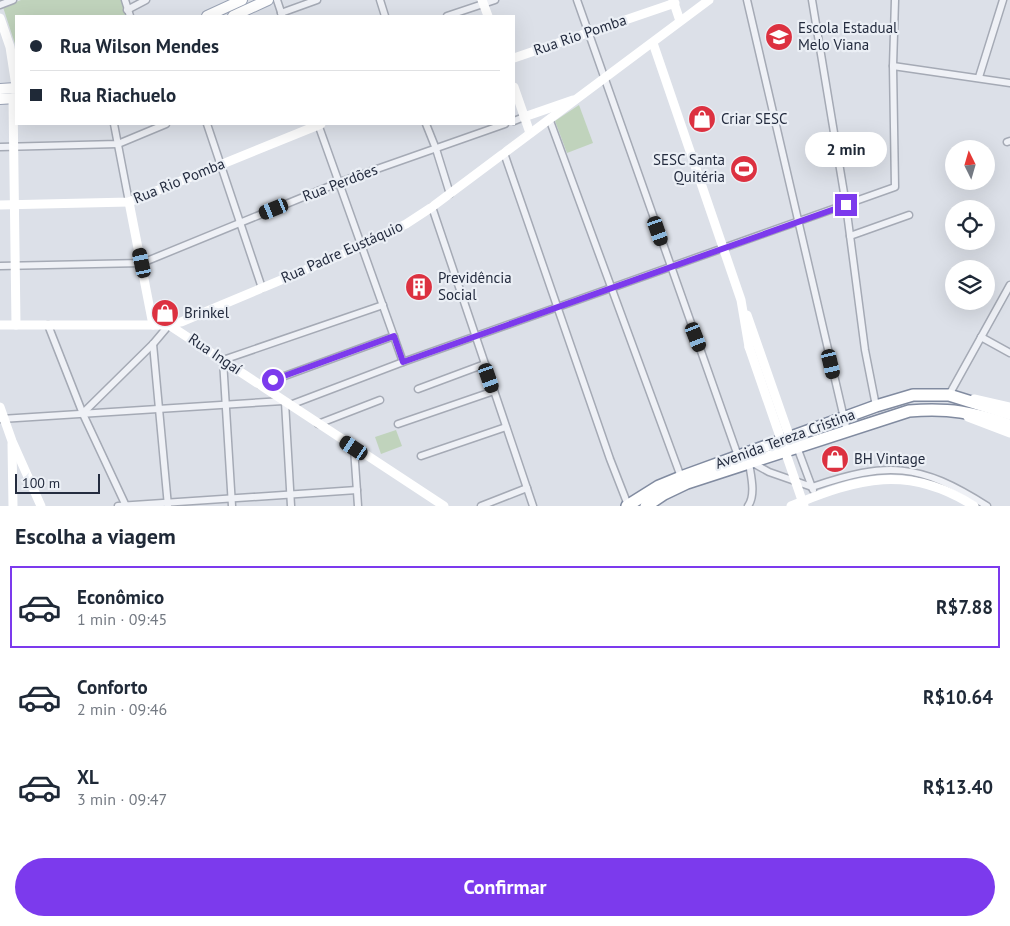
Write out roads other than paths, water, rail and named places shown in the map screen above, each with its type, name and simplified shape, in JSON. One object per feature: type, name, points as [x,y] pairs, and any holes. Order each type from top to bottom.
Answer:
[{"type":"highway","name":"Avenida Tereza Cristina","points":[[646,506],[664,494],[687,483],[750,463],[844,418],[913,395],[949,395],[1010,414]]},
{"type":"highway","name":"Avenida Tereza Cristina","points":[[628,506],[659,486],[738,456],[847,431],[909,411],[944,409],[980,415],[1010,425]]},
{"type":"main road","points":[[210,15],[242,0]]},
{"type":"main road","points":[[235,15],[268,0]]},
{"type":"main road","points":[[0,89],[15,92]]},
{"type":"main road","points":[[0,99],[15,92]]},
{"type":"street","points":[[0,5],[13,0]]},
{"type":"street","points":[[125,0],[129,13],[146,0]]},
{"type":"street","points":[[276,0],[281,14],[316,0]]},
{"type":"street","points":[[380,0],[385,15]]},
{"type":"street","points":[[450,15],[482,2],[495,0]]},
{"type":"street","points":[[577,0],[738,456]]},
{"type":"street","name":"Rua Padre Eustáquio","points":[[0,325],[169,325],[181,322],[362,246],[406,224],[432,207],[530,133],[550,121],[605,77],[709,0]]},
{"type":"street","points":[[747,0],[847,431]]},
{"type":"street","points":[[812,0],[846,205],[865,350],[876,406]]},
{"type":"street","points":[[2,418],[265,402],[286,403],[894,188],[893,66],[895,0]]},
{"type":"street","points":[[979,77],[1003,0]]},
{"type":"street","points":[[482,2],[488,15]]},
{"type":"street","points":[[674,2],[680,21]]},
{"type":"street","name":"Rua Rio Pomba","points":[[515,58],[674,2]]},
{"type":"street","points":[[0,18],[10,47],[15,92],[14,266],[16,325]]},
{"type":"street","points":[[653,43],[723,248],[793,442],[814,492]]},
{"type":"street","points":[[893,66],[1010,83]]},
{"type":"street","points":[[515,90],[530,133]]},
{"type":"street","points":[[515,121],[580,97]]},
{"type":"street","points":[[550,121],[681,477]]},
{"type":"street","points":[[114,125],[153,325]]},
{"type":"street","points":[[0,147],[118,144],[164,125]]},
{"type":"street","points":[[207,125],[262,288]]},
{"type":"street","name":"Rua Rio Pomba","points":[[0,205],[129,202],[317,125]]},
{"type":"street","points":[[319,125],[403,362]]},
{"type":"street","points":[[426,125],[450,194]]},
{"type":"street","name":"Rua Perdões","points":[[0,266],[142,263],[340,182],[502,125]]},
{"type":"street","points":[[504,153],[556,307],[628,506]]},
{"type":"street","points":[[432,207],[474,337],[533,506]]},
{"type":"street","points":[[850,236],[909,215]]},
{"type":"street","points":[[949,395],[1010,284]]},
{"type":"street","points":[[742,300],[749,346],[804,506]]},
{"type":"street","points":[[232,503],[223,360],[383,305]]},
{"type":"street","points":[[48,325],[83,414],[126,506]]},
{"type":"street","points":[[83,414],[153,344],[169,325]]},
{"type":"street","name":"Rua Ingaí","points":[[169,325],[286,403],[321,422],[354,448],[436,504],[444,506]]},
{"type":"street","points":[[260,385],[394,336]]},
{"type":"street","points":[[981,337],[1010,353]]},
{"type":"street","points":[[153,344],[168,504]]},
{"type":"street","points":[[238,370],[237,361],[241,354]]},
{"type":"street","points":[[418,389],[485,364]]},
{"type":"street","points":[[265,402],[269,391]]},
{"type":"street","points":[[398,424],[494,391]]},
{"type":"street","name":"Avenida Tereza Cristina","points":[[949,395],[991,401],[1010,407]]},
{"type":"street","points":[[321,422],[380,400]]},
{"type":"street","points":[[286,403],[291,506]]},
{"type":"street","points":[[0,407],[2,418],[41,506]]},
{"type":"street","name":"Avenida Tereza Cristina","points":[[944,409],[1010,433]]},
{"type":"street","points":[[421,456],[506,427]]},
{"type":"street","points":[[12,441],[13,506]]},
{"type":"street","points":[[354,448],[358,506]]},
{"type":"street","points":[[750,463],[814,492],[884,478],[917,480],[958,496],[974,506]]},
{"type":"street","points":[[748,506],[751,500],[752,481],[750,463]]},
{"type":"street","points":[[791,506],[814,492],[852,475],[882,470],[908,470],[947,482],[986,506]]},
{"type":"street","points":[[481,506],[527,488]]},
{"type":"street","points":[[118,506],[232,503],[290,495],[357,490]]},
{"type":"place","name":"Escola Estadual Melo Viana","points":[[779,37]]},
{"type":"place","name":"Criar SESC","points":[[702,119]]},
{"type":"place","name":"SESC Santa Quitéria","points":[[744,169]]},
{"type":"place","name":"Previdência Social","points":[[419,287]]},
{"type":"place","name":"Brinkel","points":[[165,313]]},
{"type":"place","name":"BH Vintage","points":[[835,459]]}]
